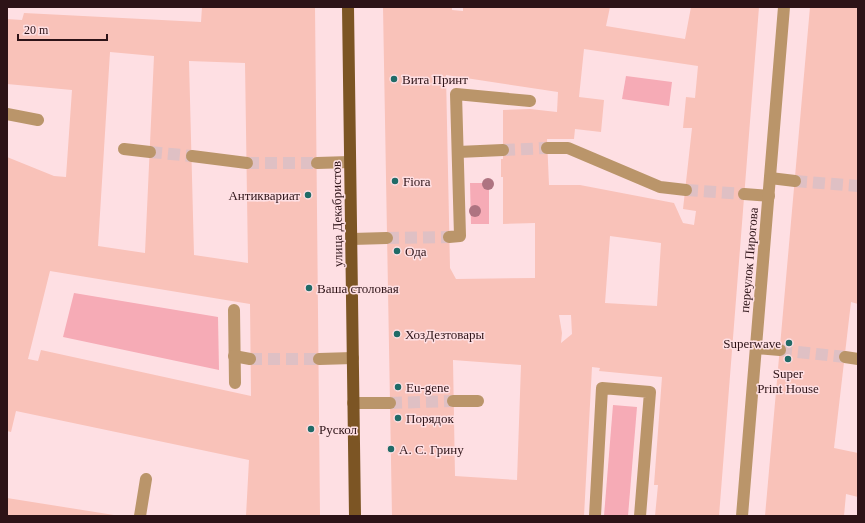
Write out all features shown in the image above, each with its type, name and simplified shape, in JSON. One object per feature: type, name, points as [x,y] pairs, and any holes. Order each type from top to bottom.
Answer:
[{"type":"main road","name":"улица Декабристов","points":[[348,7],[355,516]]},
{"type":"street","name":"переулок Пирогова","points":[[742,516],[784,7]]},
{"type":"street","points":[[449,237],[460,236],[456,94],[530,101]]},
{"type":"street","points":[[7,114],[38,120]]},
{"type":"street","points":[[547,148],[568,148],[660,187],[686,190]]},
{"type":"street","points":[[124,149],[150,152]]},
{"type":"street","points":[[458,152],[503,150]]},
{"type":"street","points":[[192,156],[247,163]]},
{"type":"street","points":[[317,163],[350,162]]},
{"type":"street","points":[[770,178],[795,180]]},
{"type":"street","points":[[744,194],[769,196]]},
{"type":"street","points":[[352,239],[388,238]]},
{"type":"street","points":[[234,310],[234,383]]},
{"type":"street","points":[[756,348],[780,350]]},
{"type":"street","points":[[234,356],[250,359]]},
{"type":"street","points":[[845,357],[858,359]]},
{"type":"street","points":[[319,359],[353,358]]},
{"type":"street","points":[[595,516],[602,388],[650,392],[640,516]]},
{"type":"street","points":[[453,401],[478,401]]},
{"type":"street","points":[[353,403],[390,403]]},
{"type":"street","points":[[140,516],[146,479]]},
{"type":"shaded area","points":[[626,76],[672,82],[669,106],[622,99]]},
{"type":"shaded area","points":[[470,183],[489,183],[489,224],[471,224]]},
{"type":"shaded area","points":[[74,293],[218,317],[219,370],[63,337]]},
{"type":"shaded area","points":[[613,405],[637,407],[628,516],[604,516]]},
{"type":"building","points":[[202,7],[315,7],[320,516],[246,516],[249,460],[16,411],[11,432],[7,431],[7,157],[54,176],[66,177],[72,90],[7,84],[7,19],[22,20],[24,13],[201,22]],"holes":[[[110,52],[154,56],[145,253],[98,246]],[[189,61],[245,63],[248,263],[194,255]],[[50,271],[250,304],[251,396],[41,350],[38,361],[28,359]]]},
{"type":"building","points":[[383,7],[452,7],[452,10],[463,11],[463,7],[610,7],[606,26],[685,39],[691,7],[759,7],[719,516],[655,516],[658,485],[654,485],[662,377],[599,371],[600,368],[592,367],[584,516],[392,516]],"holes":[[[584,49],[698,66],[695,98],[686,97],[683,128],[692,128],[683,209],[696,211],[694,225],[683,223],[674,203],[580,185],[549,185],[547,139],[574,139],[575,129],[601,132],[604,100],[579,97]],[[446,75],[558,92],[557,112],[530,109],[503,110],[503,159],[501,159],[501,177],[503,177],[503,224],[535,223],[535,278],[456,279],[450,268]],[[610,236],[661,243],[657,306],[605,303]],[[559,315],[571,315],[572,334],[561,343],[562,333]],[[453,360],[521,365],[517,480],[455,476]]]},
{"type":"building","points":[[810,7],[858,7],[858,304],[851,302],[834,448],[858,453],[858,497],[846,494],[844,516],[765,516]]},
{"type":"building","points":[[7,498],[114,515],[114,516],[7,516]]},
{"type":"tunnel","points":[[503,150],[547,148]]},
{"type":"tunnel","points":[[150,152],[192,156]]},
{"type":"tunnel","points":[[247,163],[317,163]]},
{"type":"tunnel","points":[[795,181],[858,186]]},
{"type":"tunnel","points":[[686,190],[744,194]]},
{"type":"tunnel","points":[[387,238],[449,237]]},
{"type":"tunnel","points":[[780,350],[845,357]]},
{"type":"tunnel","points":[[250,359],[319,359]]},
{"type":"tunnel","points":[[390,403],[453,401]]},
{"type":"place","name":"Вита Принт","points":[[394,79]]},
{"type":"place","name":"Fiora","points":[[395,181]]},
{"type":"place","name":"Антиквариат","points":[[308,195]]},
{"type":"place","name":"Ода","points":[[397,251]]},
{"type":"place","name":"Ваша столовая","points":[[309,288]]},
{"type":"place","name":"ХозДезтовары","points":[[397,334]]},
{"type":"place","name":"Superwave","points":[[789,343]]},
{"type":"place","name":"Super Print House","points":[[788,359]]},
{"type":"place","name":"Eu-gene","points":[[398,387]]},
{"type":"place","name":"Порядок","points":[[398,418]]},
{"type":"place","name":"Рускол","points":[[311,429]]},
{"type":"place","name":"А. С. Грину","points":[[391,449]]}]
